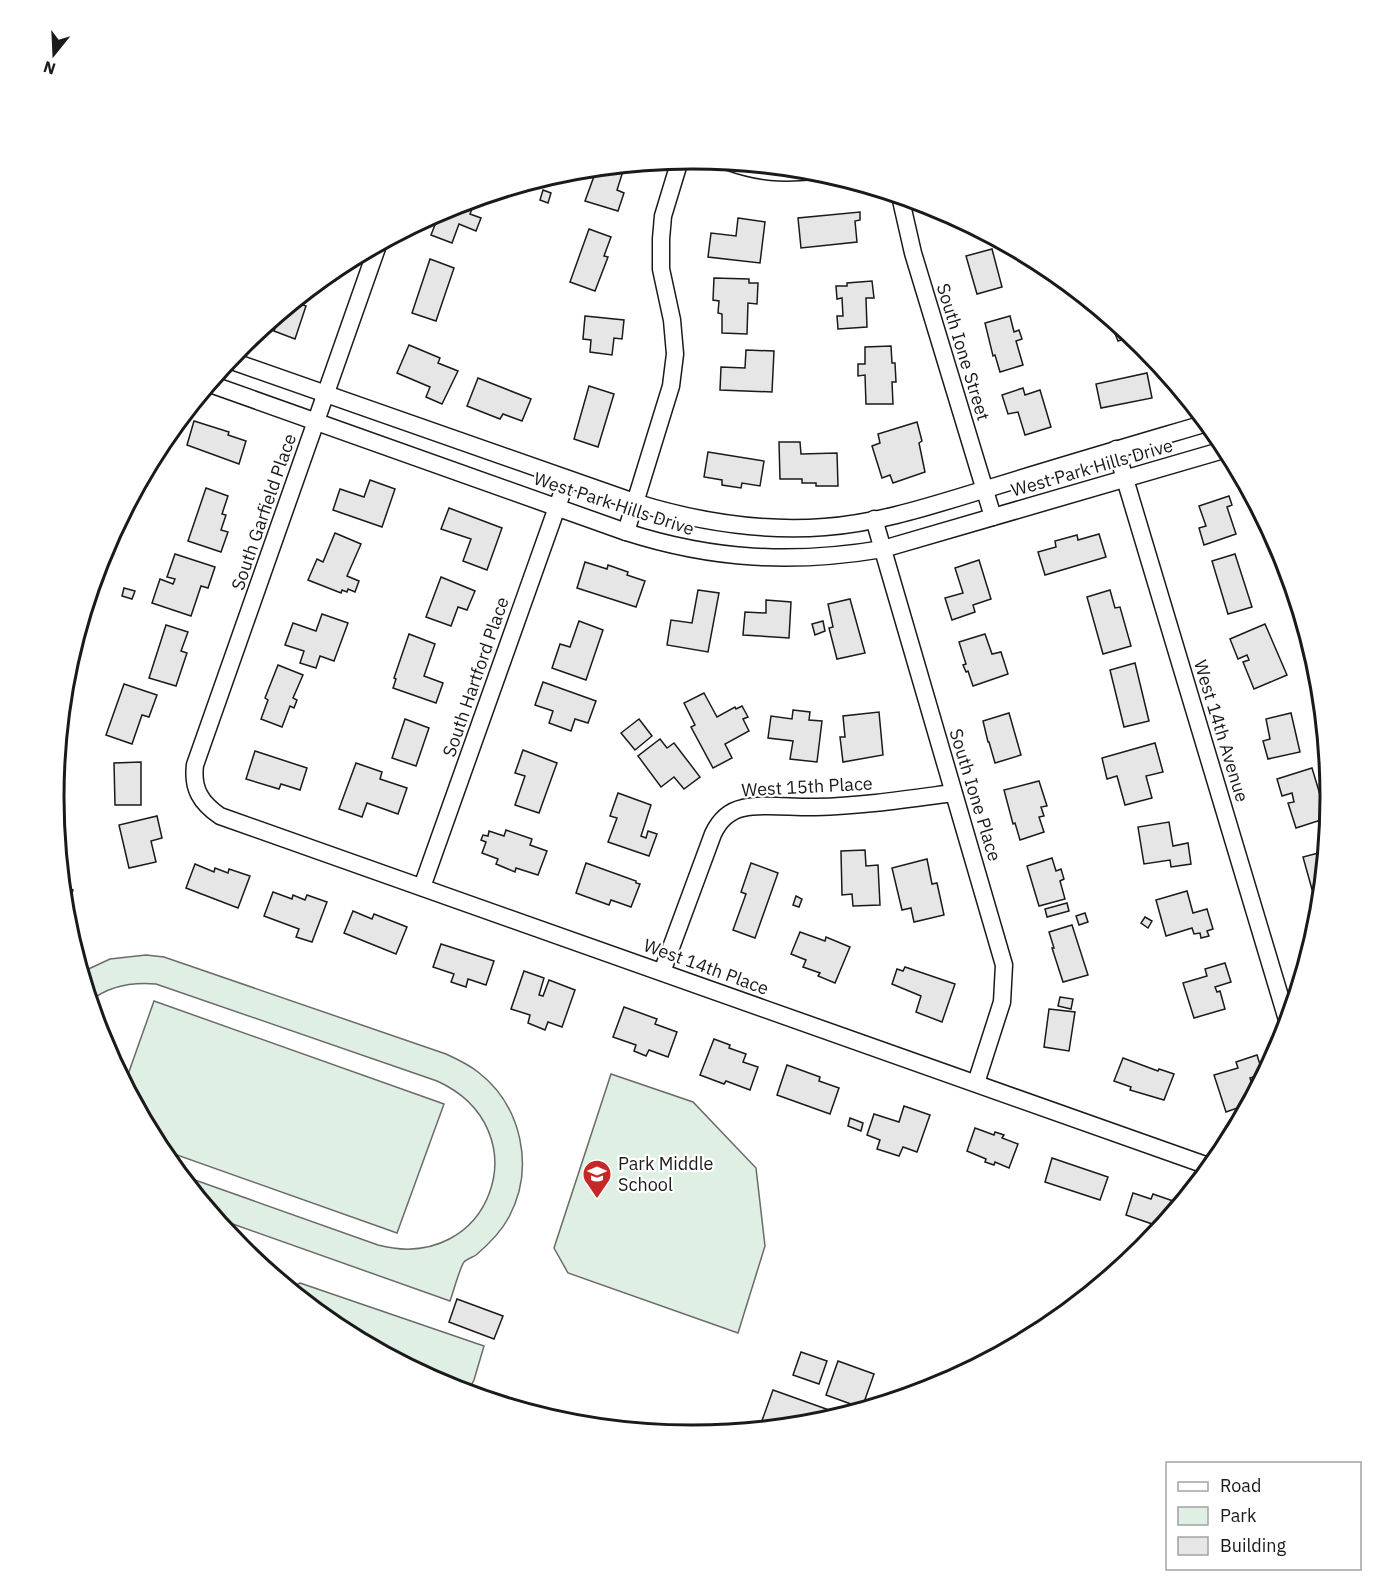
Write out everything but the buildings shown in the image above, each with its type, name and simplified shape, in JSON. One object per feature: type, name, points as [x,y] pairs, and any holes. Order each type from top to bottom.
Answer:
[{"type":"street","points":[[626,532],[637,503],[673,375],[675,354],[672,320],[661,269],[661,239],[663,216],[677,169]]},
{"type":"street","name":"South Ione Street","points":[[902,205],[913,253],[993,517]]},
{"type":"street","name":"South Garfield Place","points":[[197,792],[194,782],[195,765],[374,256]]},
{"type":"street","name":"West Park Hills Drive","points":[[238,363],[637,503],[675,515],[750,527],[784,529],[827,527],[874,519],[1199,425]]},
{"type":"street","name":"West Park Hills Drive","points":[[217,386],[626,532],[670,545],[739,557],[809,559],[882,549],[1217,452]]},
{"type":"street","name":"West 14th Avenue","points":[[1116,449],[1284,1008]]},
{"type":"street","name":"South Hartford Place","points":[[422,887],[567,479]]},
{"type":"street","name":"South Ione Place","points":[[874,519],[1004,965],[1002,1002],[976,1083]]},
{"type":"street","name":"West 14th Place","points":[[197,792],[202,802],[220,816],[1202,1164]]},
{"type":"street","name":"West 15th Place","points":[[662,972],[713,834],[720,822],[732,812],[750,807],[800,808],[849,805],[953,793]]},
{"type":"green space","points":[[146,955],[164,957],[446,1054],[474,1069],[493,1086],[505,1102],[520,1139],[522,1159],[517,1198],[509,1217],[498,1233],[486,1247],[464,1262],[450,1301],[232,1224],[195,1180],[378,1245],[417,1249],[450,1239],[474,1219],[490,1192],[495,1162],[488,1131],[470,1103],[437,1081],[156,984],[122,986],[97,996],[89,969],[110,959]]},
{"type":"green space","points":[[154,1001],[444,1104],[397,1233],[176,1155],[128,1074]]},
{"type":"green space","points":[[611,1074],[693,1102],[756,1168],[765,1246],[738,1333],[568,1273],[554,1248]]},
{"type":"green space","points":[[300,1283],[484,1346],[472,1385],[378,1341],[297,1284]]},
{"type":"place","name":"Park Middle School","points":[[597,1200]]}]
